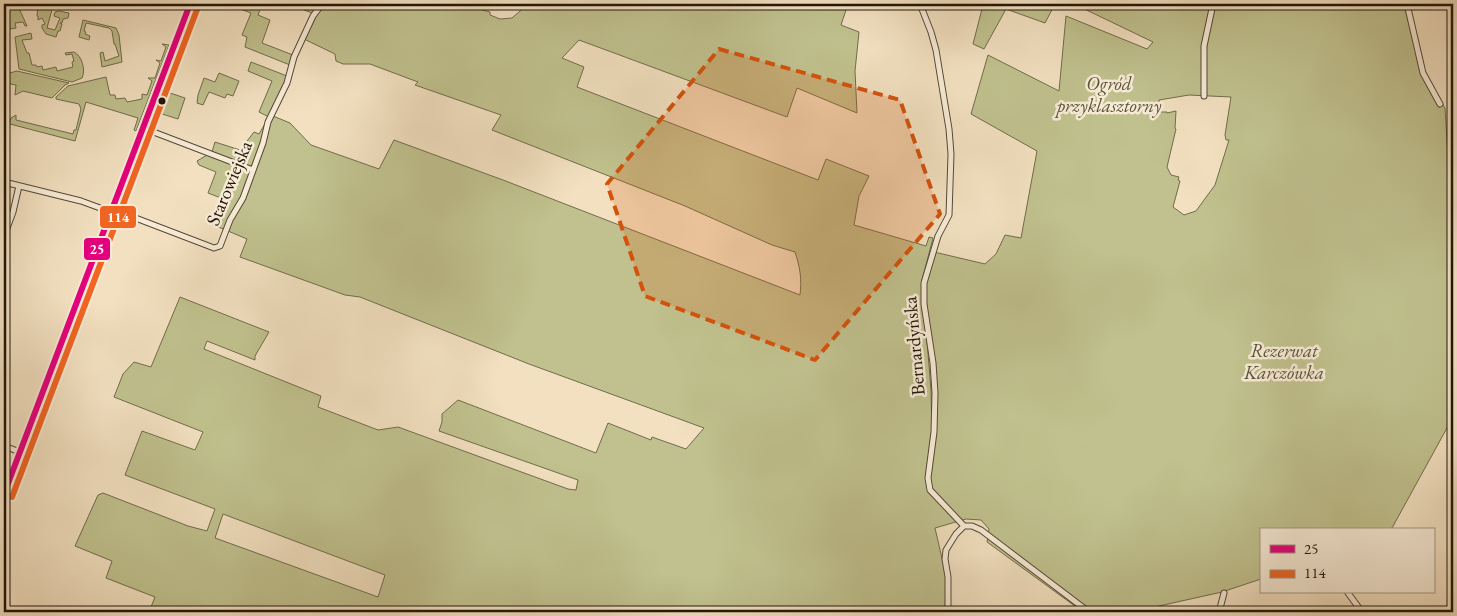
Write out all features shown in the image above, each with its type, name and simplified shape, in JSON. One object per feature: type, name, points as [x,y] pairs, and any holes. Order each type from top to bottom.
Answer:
[{"type":"street","points":[[4,494],[190,4]]},
{"type":"street","name":"Starowiejska","points":[[4,182],[113,210],[214,248],[220,246],[230,220],[243,198],[263,143],[268,122],[287,83],[294,57],[313,16],[322,4]]},
{"type":"street","name":"Bernardyńska","points":[[920,4],[932,32],[936,50],[949,129],[951,154],[948,215],[938,236],[924,283],[924,304],[933,363],[935,393],[934,432],[928,478],[930,490],[964,526],[972,526],[981,530],[1089,612]]},
{"type":"street","points":[[1204,96],[1204,46],[1213,4]]},
{"type":"street","points":[[1407,4],[1423,73],[1440,104]]},
{"type":"street","points":[[143,128],[253,170]]},
{"type":"street","points":[[4,236],[13,212],[19,186]]},
{"type":"street","points":[[4,446],[20,452]]},
{"type":"street","points":[[948,612],[946,550],[956,534],[964,526]]},
{"type":"street","points":[[1219,612],[1224,593]]},
{"type":"street","points":[[1349,594],[1362,612]]},
{"type":"street","points":[[1445,612],[1453,604]]},
{"type":"highlighted area","points":[[719,49],[900,100],[940,214],[815,360],[645,296],[607,184]]},
{"type":"green space","points":[[17,4],[22,4],[18,6],[27,26],[23,22],[15,23],[16,28],[10,29],[8,25],[4,26],[4,10]]},
{"type":"green space","points":[[236,4],[262,4],[258,15],[270,20],[262,43],[293,55],[290,65],[245,47],[247,37],[242,35],[251,13],[235,7]]},
{"type":"green space","points":[[289,4],[342,4],[362,8],[365,4],[461,4],[490,12],[490,15],[500,19],[512,18],[528,4],[848,4],[841,25],[859,32],[855,71],[857,113],[797,88],[787,117],[579,40],[562,58],[584,67],[577,87],[818,180],[826,159],[869,176],[859,196],[854,225],[926,246],[929,237],[933,238],[922,280],[931,390],[932,437],[930,455],[934,452],[936,430],[925,283],[934,252],[985,264],[996,254],[1005,235],[1021,238],[1037,151],[971,114],[988,55],[1059,91],[1066,16],[1147,49],[1153,42],[1074,4],[1404,4],[1422,70],[1445,108],[1450,190],[1450,234],[1453,246],[1453,417],[1392,528],[1260,528],[1260,579],[1222,592],[1132,612],[1083,612],[987,542],[989,529],[981,520],[966,519],[935,528],[946,576],[945,612],[149,612],[155,597],[106,578],[112,561],[75,546],[98,495],[103,493],[188,526],[207,531],[215,509],[125,475],[142,431],[195,450],[203,432],[114,397],[123,374],[134,362],[151,367],[180,297],[269,332],[255,356],[255,360],[207,341],[204,349],[321,396],[318,407],[378,430],[398,427],[568,489],[576,490],[578,480],[439,431],[442,414],[458,400],[596,453],[608,423],[651,440],[652,437],[686,449],[704,428],[529,364],[360,297],[345,295],[240,257],[247,239],[209,223],[221,198],[208,193],[216,172],[199,165],[197,161],[212,152],[215,142],[240,150],[254,132],[259,134],[269,117],[259,112],[272,81],[248,71],[251,62],[287,76],[273,116],[290,123],[311,145],[379,169],[394,140],[503,180],[800,295],[800,273],[795,252],[772,245],[685,206],[492,130],[501,115],[415,85],[418,82],[370,64],[343,64],[336,61],[335,54],[304,39],[312,13]],"holes":[[[1189,95],[1231,97],[1225,135],[1226,140],[1229,140],[1215,185],[1196,211],[1184,215],[1173,207],[1180,181],[1178,180],[1179,177],[1171,175],[1167,167],[1176,129],[1176,111],[1161,112],[1159,100]],[[223,514],[385,575],[378,597],[215,538]]]},
{"type":"green space","points":[[979,4],[1055,4],[1045,23],[1006,9],[984,49],[973,44],[983,5]]},
{"type":"green space","points":[[38,5],[53,6],[47,28],[55,30],[60,18],[54,16],[55,12],[69,13],[68,18],[63,19],[62,23],[60,23],[62,24],[60,31],[58,31],[56,37],[46,34],[42,28],[42,25],[45,24],[42,18],[38,20]]},
{"type":"green space","points":[[83,20],[116,28],[119,35],[122,62],[102,67],[100,53],[103,52],[105,61],[119,56],[114,44],[112,31],[109,28],[86,23],[84,31],[86,32],[85,34],[90,36],[89,40],[79,37]]},
{"type":"green space","points":[[31,33],[32,39],[22,40],[27,53],[29,53],[32,65],[42,66],[43,70],[56,67],[57,71],[73,67],[72,54],[66,55],[65,53],[74,52],[82,64],[84,71],[82,78],[72,82],[19,69],[15,37]]},
{"type":"green space","points":[[162,44],[169,45],[136,131],[134,130],[138,118],[86,102],[75,141],[10,124],[4,142],[11,118],[16,115],[16,120],[73,134],[74,130],[76,130],[81,109],[79,104],[56,99],[68,86],[106,77],[110,95],[115,95],[116,99],[125,98],[127,102],[142,99],[142,94],[147,95],[152,81],[148,78],[155,78],[160,63],[156,60],[161,61],[166,47]]},
{"type":"green space","points":[[17,71],[69,83],[52,98],[23,91],[15,95],[16,85],[6,83],[6,74]]},
{"type":"green space","points":[[219,73],[239,81],[233,96],[227,94],[225,98],[209,92],[203,105],[197,103],[204,78],[215,82]]},
{"type":"green space","points":[[164,91],[185,98],[178,119],[156,112]]},
{"type":"transit line","name":"25","points":[[4,494],[190,4]]},
{"type":"transit line","name":"114","points":[[12,497],[198,7]]},
{"type":"park label","name":"Ogród przyklasztorny","points":[[1109,94]]},
{"type":"park label","name":"Rezerwat Karczówka","points":[[1284,361]]}]
